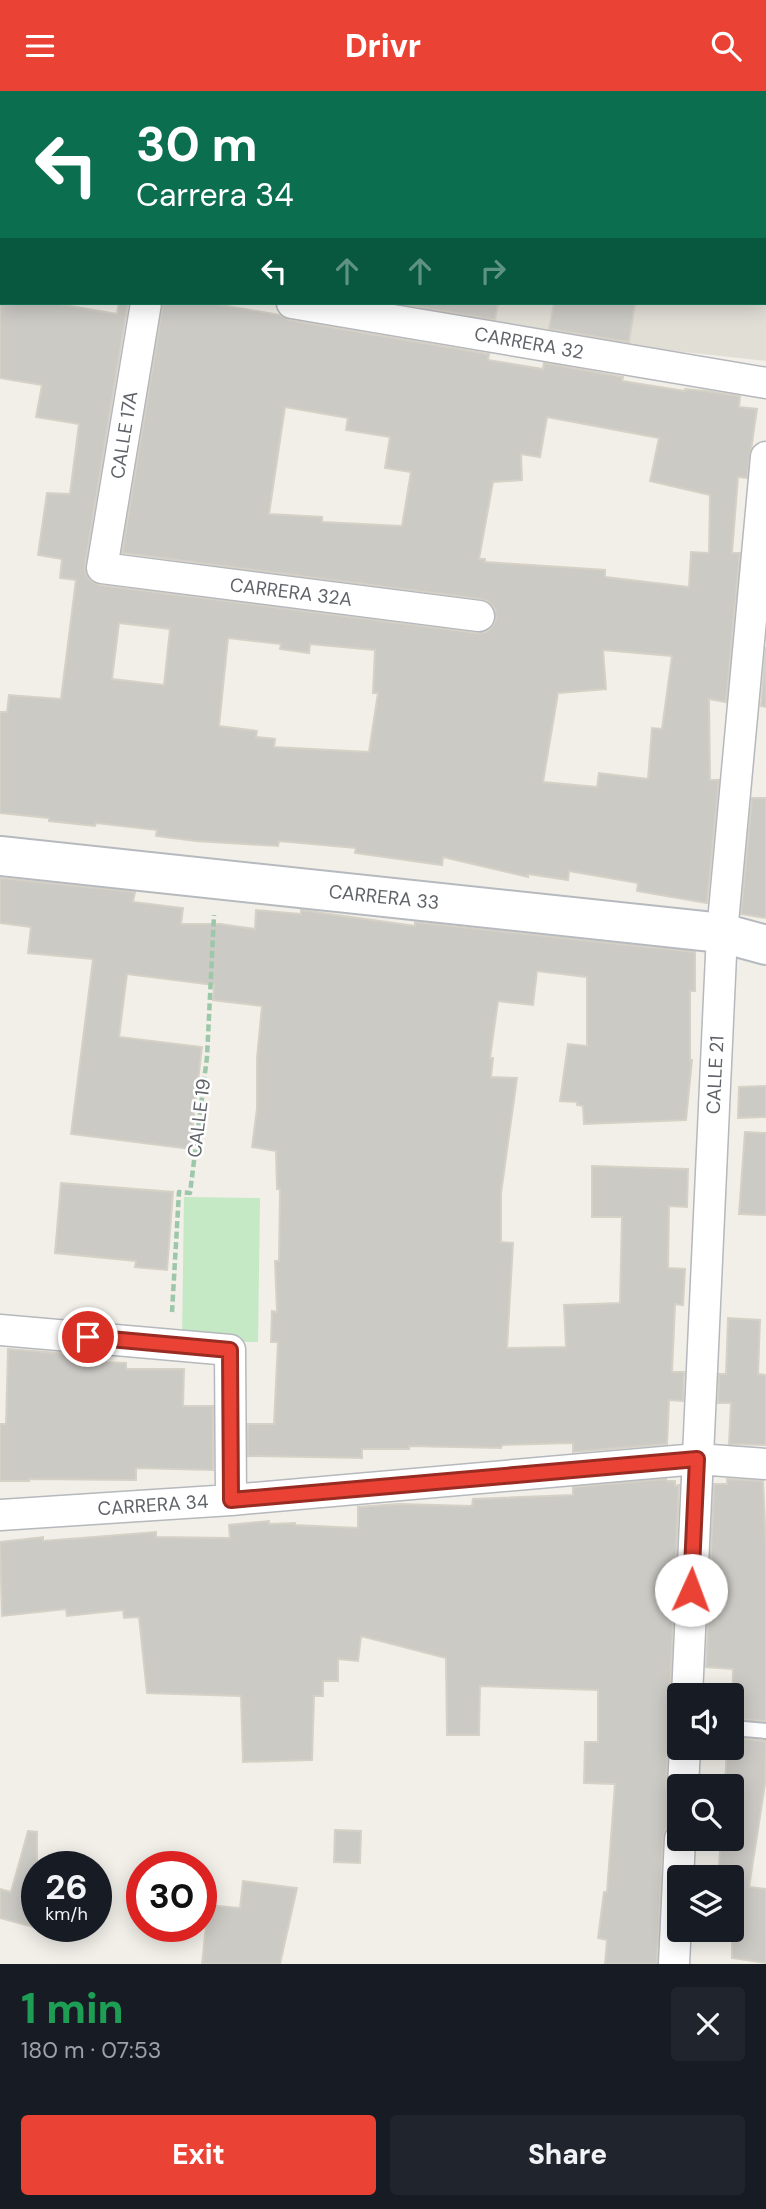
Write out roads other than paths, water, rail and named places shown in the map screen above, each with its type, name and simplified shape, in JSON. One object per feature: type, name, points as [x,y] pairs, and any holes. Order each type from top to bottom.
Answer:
[{"type":"street","name":"CALLE 17A","points":[[103,568],[146,305]]},
{"type":"street","name":"CARRERA 32","points":[[304,305],[766,383]]},
{"type":"street","name":"CALLE 21","points":[[688,1683],[722,933],[766,457]]},
{"type":"street","name":"CARRERA 32A","points":[[103,568],[479,616]]},
{"type":"street","name":"CARRERA 33","points":[[0,856],[722,933],[766,945]]},
{"type":"street","points":[[0,1330],[230,1350],[231,1500]]},
{"type":"street","name":"CARRERA 34","points":[[0,1515],[231,1500],[697,1459],[766,1464]]},
{"type":"street","points":[[674,1964],[679,1851]]},
{"type":"lane","points":[[744,1729],[766,1731]]}]
